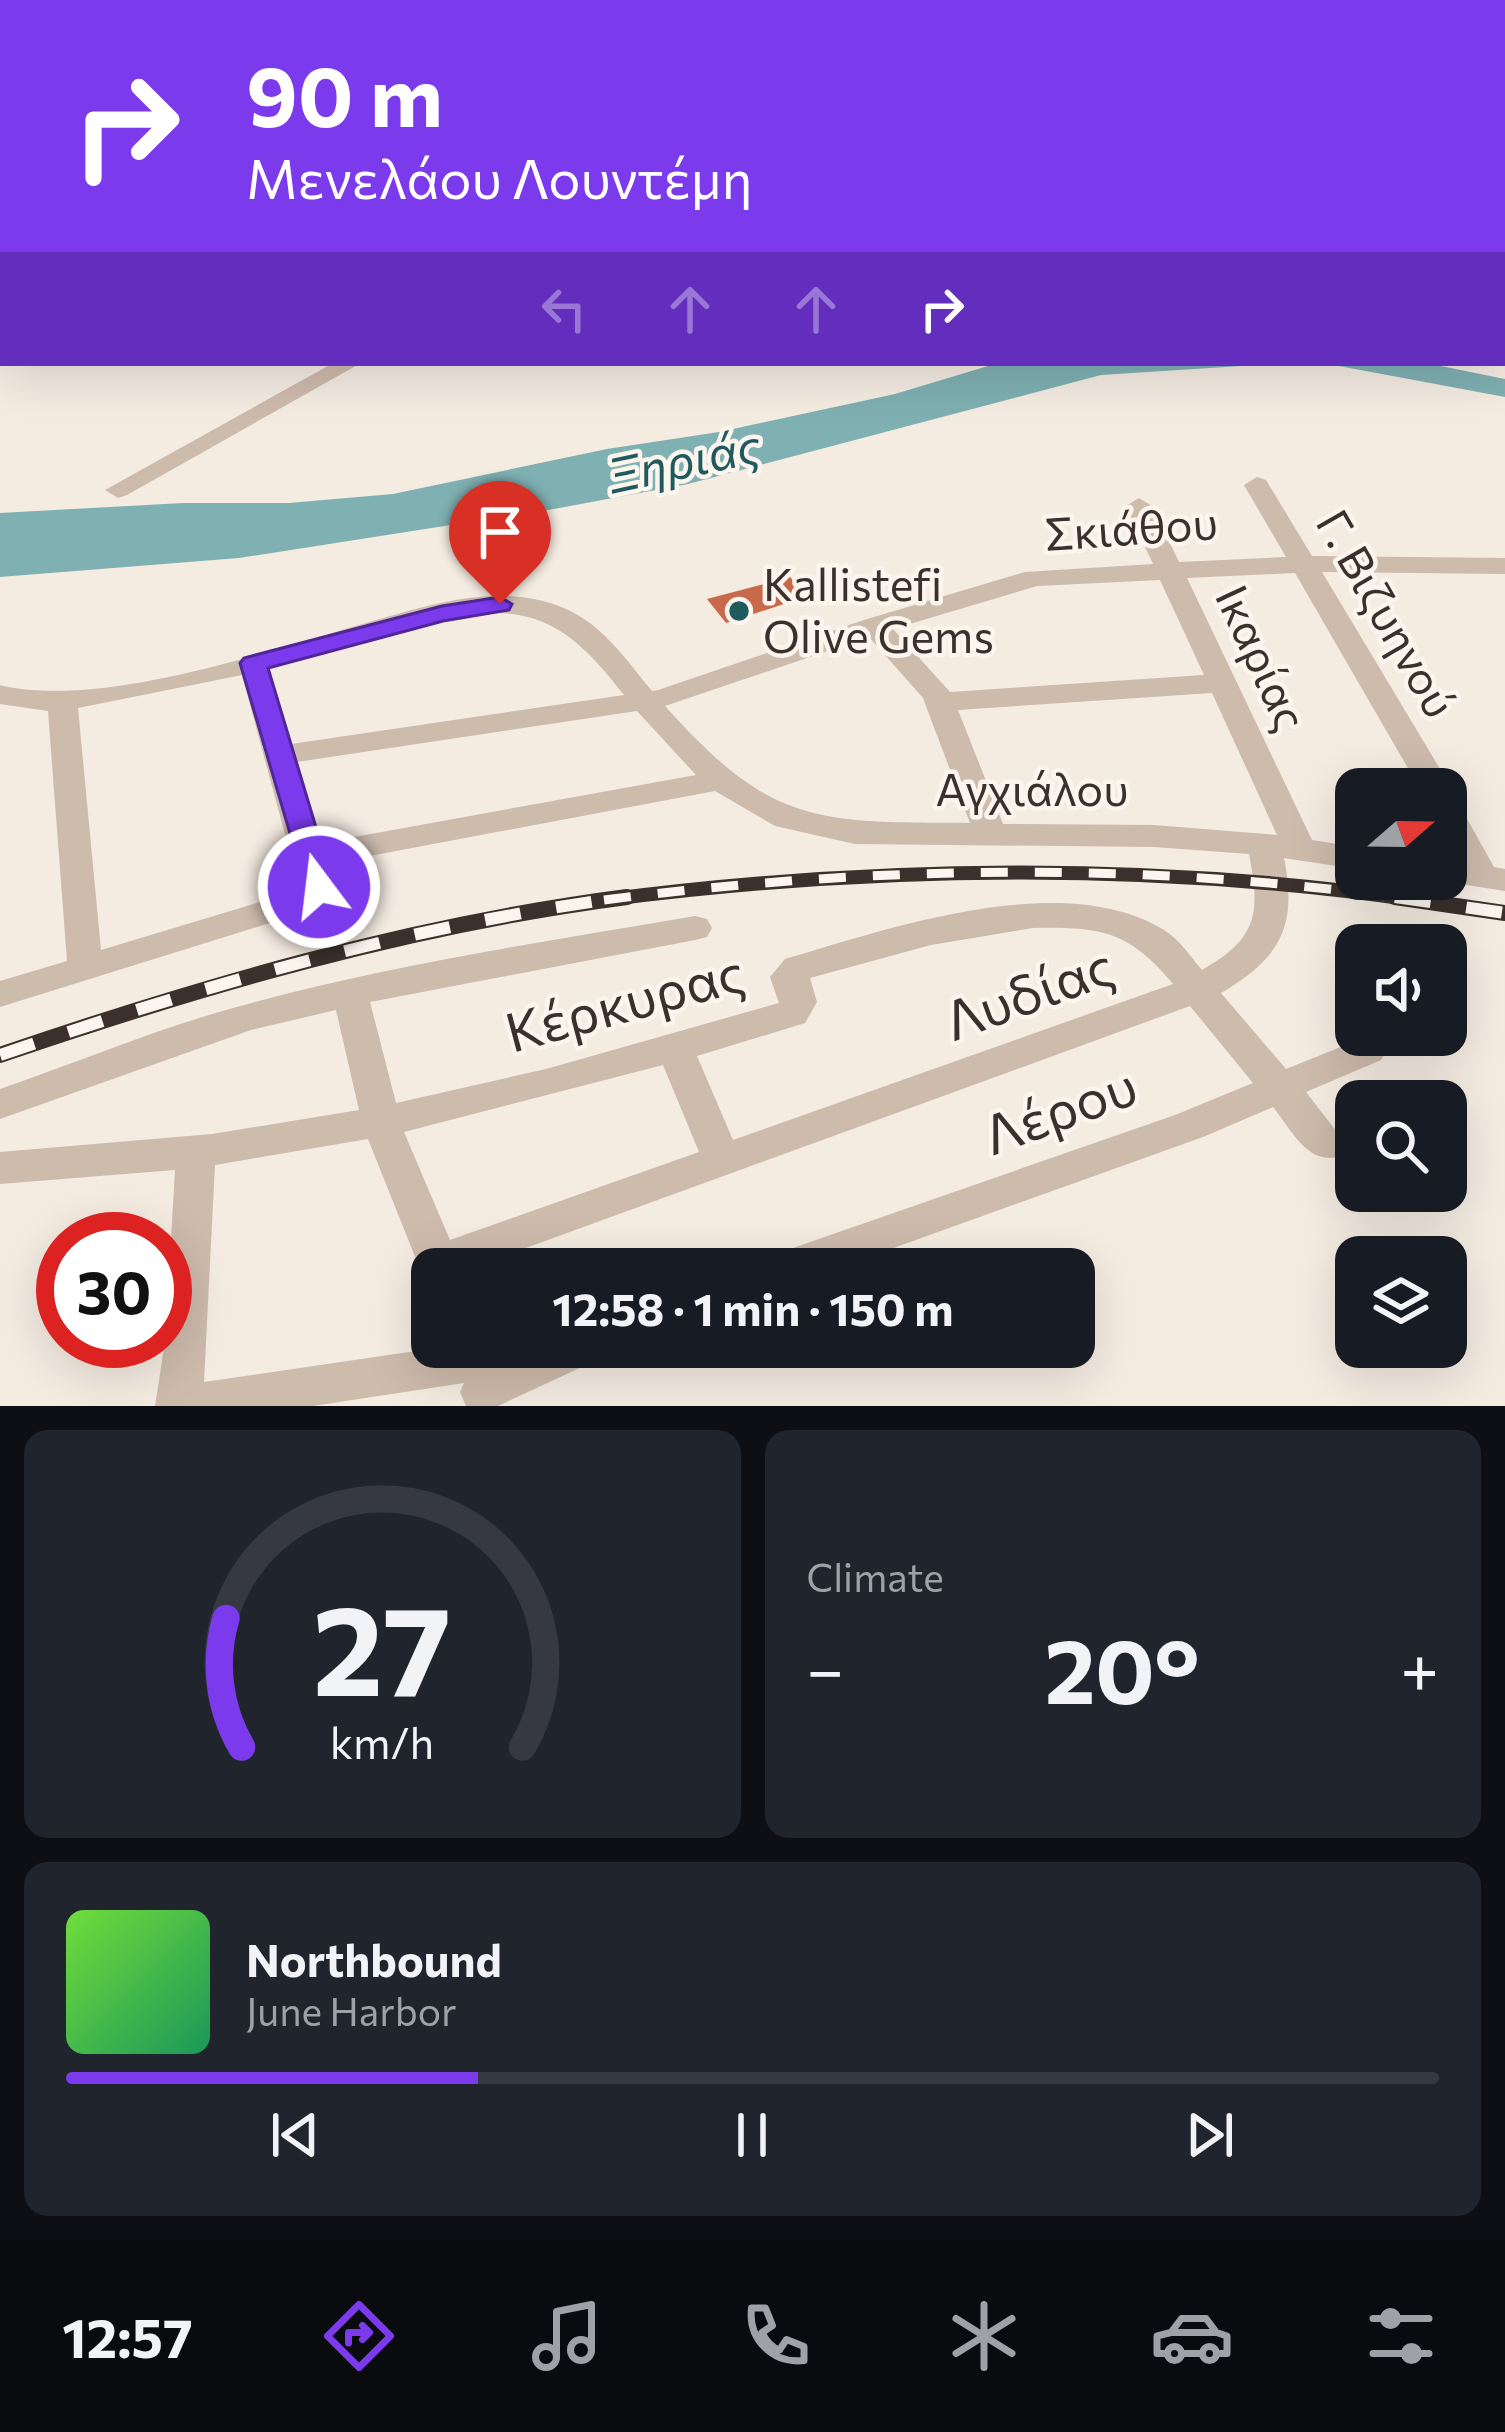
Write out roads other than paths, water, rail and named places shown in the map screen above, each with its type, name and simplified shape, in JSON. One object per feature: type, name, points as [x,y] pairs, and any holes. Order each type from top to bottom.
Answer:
[{"type":"street","points":[[118,490],[345,366]]},
{"type":"street","name":"Γ. Βιζυηνού","points":[[1258,485],[1424,768]]},
{"type":"street","name":"Ικαρίας","points":[[1139,506],[1223,683],[1282,846]]},
{"type":"street","name":"Σκιάθου","points":[[281,755],[698,689],[874,626],[1035,578],[1306,564],[1505,566]]},
{"type":"street","name":"Αγχιάλου","points":[[0,694],[22,701],[62,700],[158,686],[456,610],[519,605],[559,615],[586,631],[717,782],[776,817],[827,830],[1099,833],[1282,846],[1335,855]]},
{"type":"street","points":[[874,626],[940,702],[991,835]]},
{"type":"street","points":[[0,994],[320,894],[253,663]]},
{"type":"street","points":[[940,702],[1223,683]]},
{"type":"street","points":[[62,700],[85,966]]},
{"type":"street","points":[[311,856],[717,782]]},
{"type":"street","points":[[1467,839],[1494,879]]},
{"type":"street","name":"Λυδίας","points":[[485,1248],[1200,988],[1252,957],[1265,940],[1282,846]]},
{"type":"street","name":"Κέρκυρας","points":[[0,1168],[196,1153],[382,1125],[675,1049],[793,1013],[799,1002],[788,977],[798,968],[1031,915],[1091,915],[1131,923],[1156,941],[1200,988]]},
{"type":"street","name":"Κέρκυρας","points":[[0,1104],[244,1018],[440,971],[695,928]]},
{"type":"street","points":[[1200,988],[1327,1144]]},
{"type":"street","points":[[350,993],[382,1125],[432,1248]]},
{"type":"street","points":[[675,1049],[722,1160]]},
{"type":"street","name":"Λέρου","points":[[844,1248],[1189,1126],[1354,1056]]},
{"type":"street","points":[[196,1153],[180,1406],[478,1377],[509,1368]]},
{"type":"water","name":"Ξηριάς","points":[[988,366],[1241,366],[1101,375],[688,484],[554,509],[239,558],[0,577],[0,513],[183,503],[289,503],[393,494],[895,394]]},
{"type":"water","points":[[1339,366],[1441,366],[1505,379],[1505,397]]},
{"type":"railway","points":[[617,898],[807,880],[1009,872],[1212,879],[1335,890]]},
{"type":"railway","points":[[617,898],[627,897]]},
{"type":"railway","points":[[0,1055],[309,960],[467,924],[617,898]]},
{"type":"railway","points":[[604,900],[617,898]]},
{"type":"railway","points":[[1416,900],[1505,913]]},
{"type":"place","name":"Kallistefi Olive Gems","points":[[739,611]]}]
